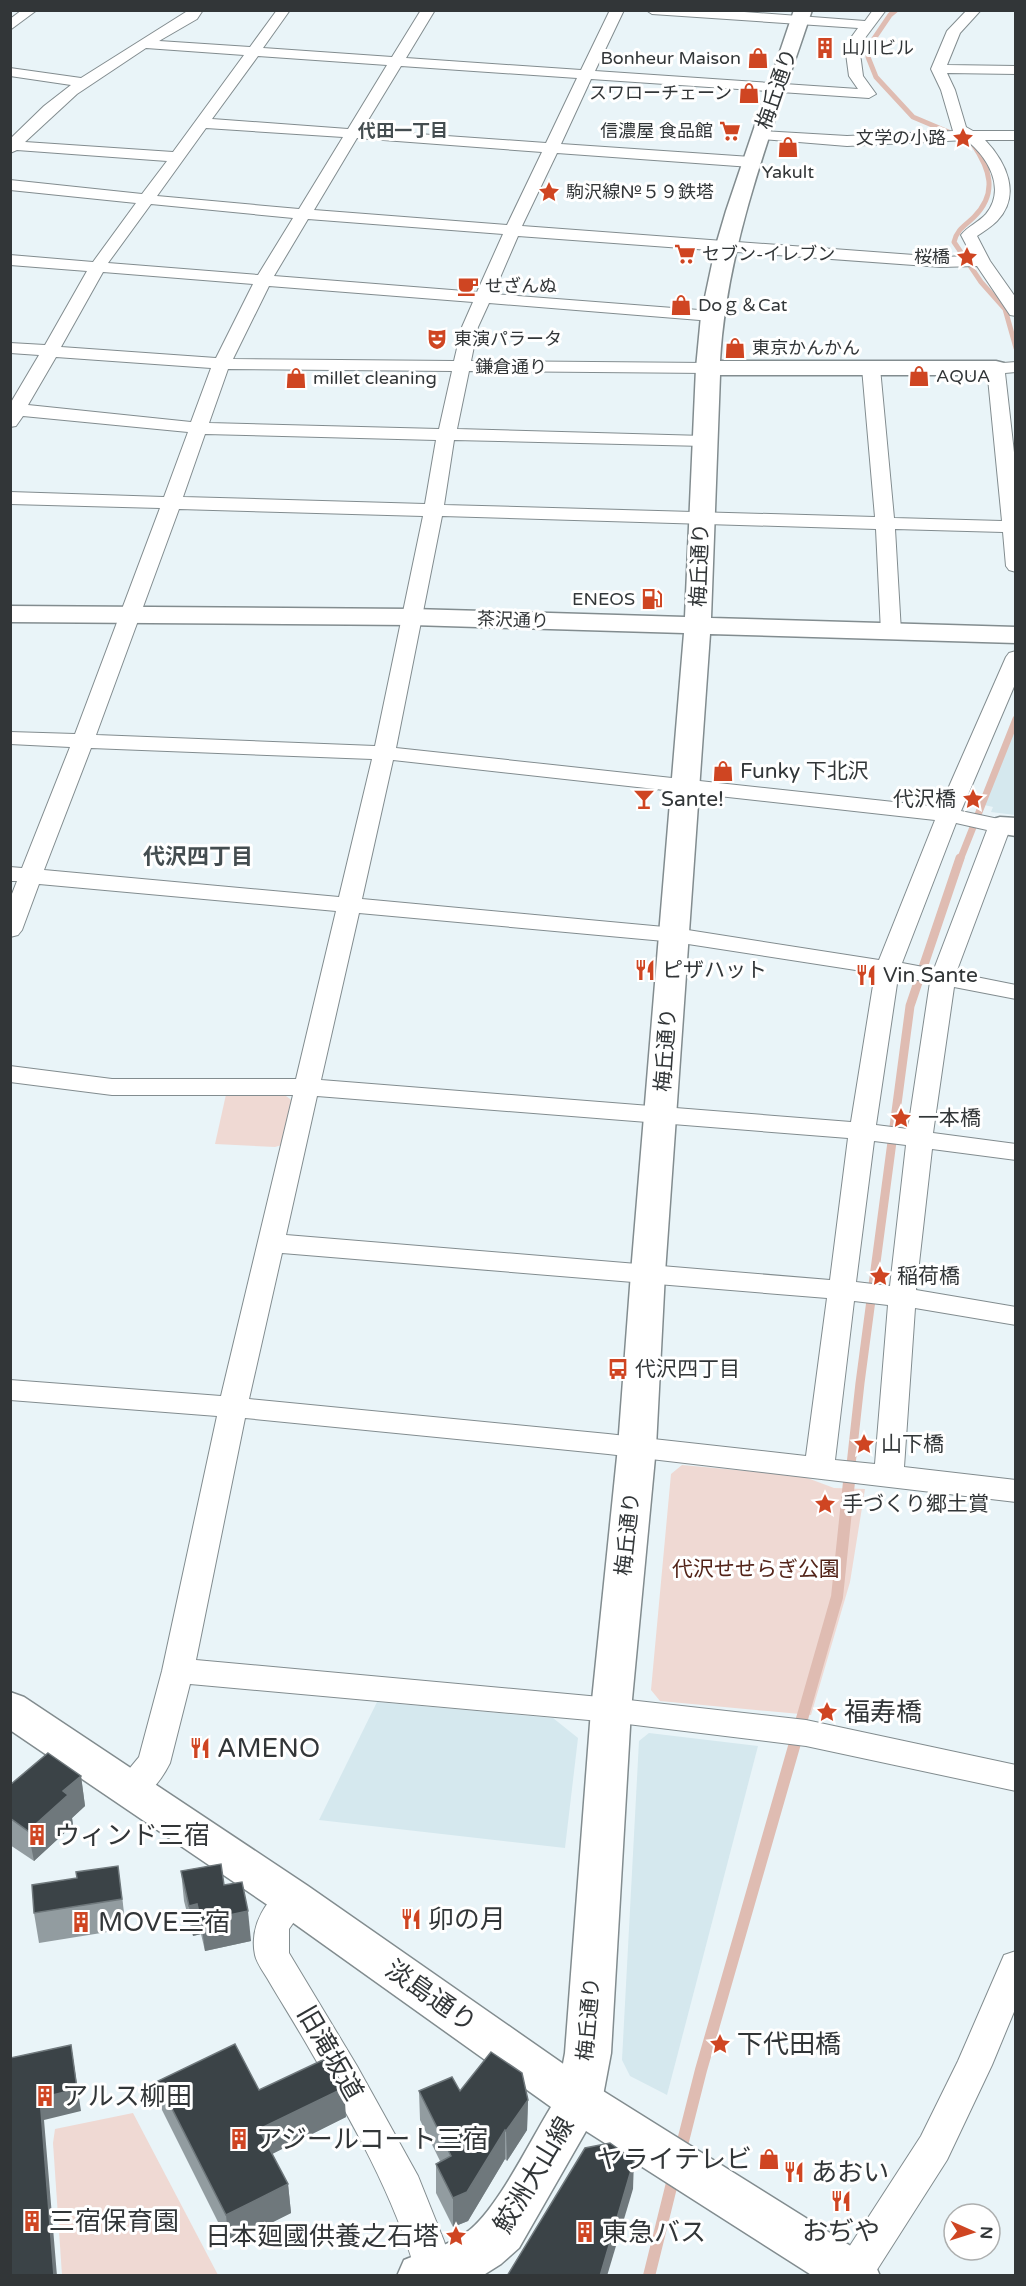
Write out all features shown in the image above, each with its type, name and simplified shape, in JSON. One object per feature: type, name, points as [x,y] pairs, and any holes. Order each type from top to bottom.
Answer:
[{"type":"street","points":[[10,26],[31,10]]},
{"type":"street","points":[[12,146],[43,114],[142,44],[192,16],[196,10]]},
{"type":"street","points":[[284,10],[98,266],[52,350],[13,413],[200,428],[704,441]]},
{"type":"street","points":[[10,930],[21,875],[83,741],[223,364],[263,280],[428,10]]},
{"type":"street","points":[[131,1789],[154,1763],[178,1671],[233,1407],[384,753],[434,509],[446,436],[470,327],[513,229],[617,10]]},
{"type":"street","points":[[652,10],[802,15],[868,25]]},
{"type":"street","points":[[142,44],[869,93],[855,76],[852,46],[880,10]]},
{"type":"street","points":[[975,10],[954,31],[938,69],[948,90],[962,135],[993,159],[1003,186],[1003,198],[995,214],[969,235],[978,261],[1010,291],[1016,311]]},
{"type":"street","name":"梅丘通り","points":[[579,2101],[588,2053],[611,1710],[637,1448],[648,1273],[698,625],[707,368],[712,316],[726,245],[751,162],[802,15]]},
{"type":"street","points":[[938,69],[1016,70]]},
{"type":"street","points":[[10,72],[86,83]]},
{"type":"street","points":[[203,123],[751,162]]},
{"type":"street","points":[[762,135],[847,141],[962,135],[1016,136]]},
{"type":"street","points":[[12,146],[178,157]]},
{"type":"street","points":[[10,185],[146,201],[955,262],[978,261]]},
{"type":"street","points":[[10,260],[712,316]]},
{"type":"street","name":"鎌倉通り","points":[[10,348],[223,364],[707,368],[1008,367]]},
{"type":"street","points":[[1008,367],[1004,431],[1016,566]]},
{"type":"street","points":[[871,368],[885,523],[891,632]]},
{"type":"street","points":[[10,498],[702,516],[1013,527]]},
{"type":"street","name":"茶沢通り","points":[[10,614],[412,616],[1016,636]]},
{"type":"street","points":[[834,1470],[847,1291],[867,1132],[914,972],[980,821],[1016,657]]},
{"type":"street","points":[[10,738],[384,753],[686,785],[980,821]]},
{"type":"street","points":[[889,1475],[891,1296],[910,1138],[914,972],[980,821]]},
{"type":"street","points":[[21,875],[675,936],[914,972],[1016,992]]},
{"type":"street","points":[[10,1074],[112,1087],[306,1087],[661,1114],[867,1132],[1016,1152]]},
{"type":"street","points":[[272,1243],[847,1291],[1016,1316]]},
{"type":"street","points":[[10,1390],[233,1407],[889,1475],[1016,1491]]},
{"type":"street","points":[[178,1671],[611,1710],[788,1731],[1016,1778]]},
{"type":"street","name":"淡島通り","points":[[10,1708],[293,1899],[579,2101],[855,2274]]},
{"type":"street","name":"旧滝坂道","points":[[293,1899],[272,1925],[272,1955],[345,2077],[405,2188],[431,2274]]},
{"type":"street","points":[[855,2274],[934,2148],[974,2065],[1016,1965]]},
{"type":"street","name":"鮫洲大山線","points":[[431,2274],[467,2260],[487,2248],[502,2232],[579,2101]]},
{"type":"shaded area","points":[[1015,729],[1015,815],[991,812],[993,807],[980,804]]},
{"type":"shaded area","points":[[377,1702],[553,1718],[578,1738],[565,1848],[319,1820]]},
{"type":"shaded area","points":[[649,1733],[758,1746],[667,2095],[630,2076],[622,2060],[639,1741]]},
{"type":"green space","points":[[227,1090],[279,1091],[297,1104],[289,1143],[275,1147],[215,1144]]},
{"type":"green space","name":"代沢せせらぎ公園","points":[[682,1465],[802,1476],[834,1488],[865,1489],[850,1582],[811,1715],[660,1701],[651,1690],[671,1474]]},
{"type":"green space","points":[[133,2113],[218,2275],[62,2275],[53,2143],[55,2129]]},
{"type":"building","points":[[48,1753],[81,1776],[63,1791],[68,1795],[28,1831],[10,1818],[10,1785]]},
{"type":"building","points":[[221,1864],[224,1885],[242,1882],[248,1911],[201,1921],[197,1904],[189,1906],[181,1871]]},
{"type":"building","points":[[118,1866],[122,1899],[34,1913],[32,1885],[77,1878],[76,1872]]},
{"type":"building","name":"アジールコート三宿","points":[[235,2044],[259,2090],[327,2058],[344,2088],[259,2129],[288,2184],[226,2215],[158,2081]]},
{"type":"building","points":[[71,2045],[77,2089],[40,2098],[54,2276],[10,2276],[10,2058]]},
{"type":"building","points":[[491,2052],[522,2073],[528,2100],[505,2130],[467,2192],[453,2198],[436,2164],[451,2156],[419,2091],[452,2077],[460,2091]]},
{"type":"building","name":"東急バス","points":[[610,2143],[634,2160],[600,2276],[507,2276],[585,2148]]},
{"type":"waterway","points":[[896,10],[890,15],[869,46],[868,57],[876,77],[913,117],[958,136]]},
{"type":"waterway","points":[[973,144],[984,163],[989,190],[982,208],[960,230],[954,242],[981,282],[1005,309],[1016,348]]},
{"type":"waterway","points":[[960,860],[1016,719]]},
{"type":"waterway","points":[[849,1483],[910,1006],[960,858]]},
{"type":"waterway","points":[[680,2153],[701,2070],[837,1597],[849,1482]]},
{"type":"waterway","points":[[649,2276],[674,2175]]},
{"type":"place","name":"山川ビル","points":[[825,48]]},
{"type":"place","name":"Bonheur Maison","points":[[758,58]]},
{"type":"place","name":"スワローチェーン","points":[[749,93]]},
{"type":"place","name":"信濃屋 食品館","points":[[730,131]]},
{"type":"place","name":"文学の小路","points":[[963,138]]},
{"type":"place","name":"Yakult","points":[[788,147]]},
{"type":"place","name":"駒沢線№５９鉄塔","points":[[549,192]]},
{"type":"place","name":"セブン-イレブン","points":[[685,254]]},
{"type":"place","name":"桜橋","points":[[967,257]]},
{"type":"place","name":"せざんぬ","points":[[468,286]]},
{"type":"place","name":"Doｇ＆Cat","points":[[681,305]]},
{"type":"place","name":"東演パラータ","points":[[437,339]]},
{"type":"place","name":"東京かんかん","points":[[735,348]]},
{"type":"place","name":"AQUA","points":[[919,376]]},
{"type":"place","name":"millet cleaning","points":[[296,378]]},
{"type":"place","name":"ENEOS","points":[[652,599]]},
{"type":"place","name":"Funky 下北沢","points":[[723,771]]},
{"type":"place","name":"Sante!","points":[[644,799]]},
{"type":"place","name":"代沢橋","points":[[973,799]]},
{"type":"place","name":"ピザハット","points":[[645,970]]},
{"type":"place","name":"Vin Sante","points":[[866,975]]},
{"type":"place","name":"一本橋","points":[[901,1118]]},
{"type":"place","name":"稲荷橋","points":[[880,1276]]},
{"type":"place","name":"代沢四丁目","points":[[618,1369]]},
{"type":"place","name":"山下橋","points":[[864,1444]]},
{"type":"place","name":"手づくり郷土賞","points":[[825,1504]]},
{"type":"place","name":"福寿橋","points":[[827,1712]]},
{"type":"place","name":"AMENO","points":[[200,1748]]},
{"type":"place","name":"ウィンド三宿","points":[[37,1835]]},
{"type":"place","name":"卯の月","points":[[411,1919]]},
{"type":"place","name":"MOVE三宿","points":[[81,1922]]},
{"type":"place","name":"下代田橋","points":[[720,2044]]},
{"type":"place","name":"アルス柳田","points":[[45,2096]]},
{"type":"place","name":"アジールコート三宿","points":[[239,2139]]},
{"type":"place","name":"ヤライテレビ","points":[[769,2159]]},
{"type":"place","name":"あおい","points":[[794,2172]]},
{"type":"place","name":"おぢや","points":[[841,2201]]},
{"type":"place","name":"三宿保育園","points":[[32,2221]]},
{"type":"place","name":"東急バス","points":[[585,2232]]},
{"type":"place","name":"日本廻國供養之石塔","points":[[456,2236]]},
{"type":"district","name":"代田一丁目","points":[[403,131]]},
{"type":"district","name":"代沢四丁目","points":[[198,857]]}]
